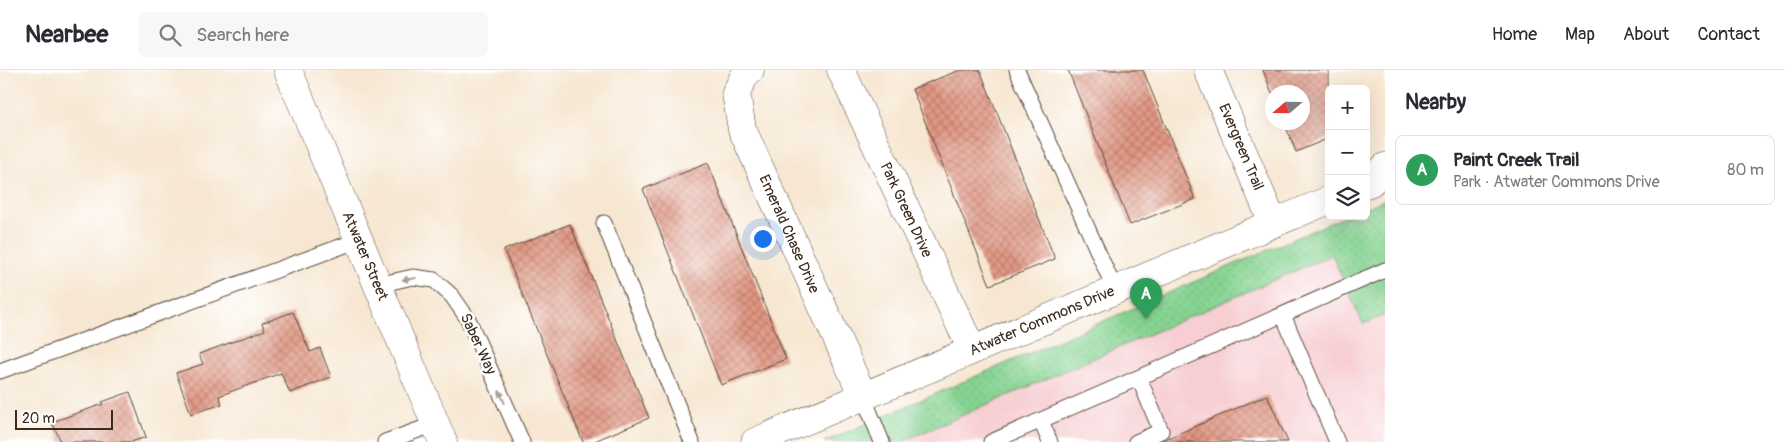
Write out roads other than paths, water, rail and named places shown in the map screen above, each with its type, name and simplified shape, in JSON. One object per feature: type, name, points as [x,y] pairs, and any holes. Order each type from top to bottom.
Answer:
[{"type":"street","name":"Atwater Street","points":[[288,70],[439,433]]},
{"type":"street","name":"Emerald Chase Drive","points":[[750,70],[747,72],[736,93],[742,129],[862,396]]},
{"type":"street","name":"Park Green Drive","points":[[841,70],[972,350]]},
{"type":"street","name":"Evergreen Trail","points":[[1208,70],[1274,223]]},
{"type":"street","points":[[1370,182],[1385,167]]},
{"type":"street","name":"Atwater Commons Drive","points":[[754,442],[1325,202]]},
{"type":"lane","points":[[1017,70],[1115,290]]},
{"type":"lane","points":[[604,223],[692,442]]},
{"type":"lane","points":[[0,372],[358,240]]},
{"type":"lane","points":[[991,442],[1385,270]]},
{"type":"lane","name":"Saber Way","points":[[377,285],[413,277],[434,280],[452,296],[468,319],[522,442]]},
{"type":"lane","points":[[1283,315],[1337,442]]},
{"type":"lane","points":[[1136,442],[1162,431],[1139,378]]},
{"type":"lane","points":[[862,396],[882,442]]},
{"type":"lane","points":[[1041,421],[1050,442]]},
{"type":"lane","points":[[385,442],[439,433]]},
{"type":"place","name":"Paint Creek Trail","points":[[1146,319]]}]
